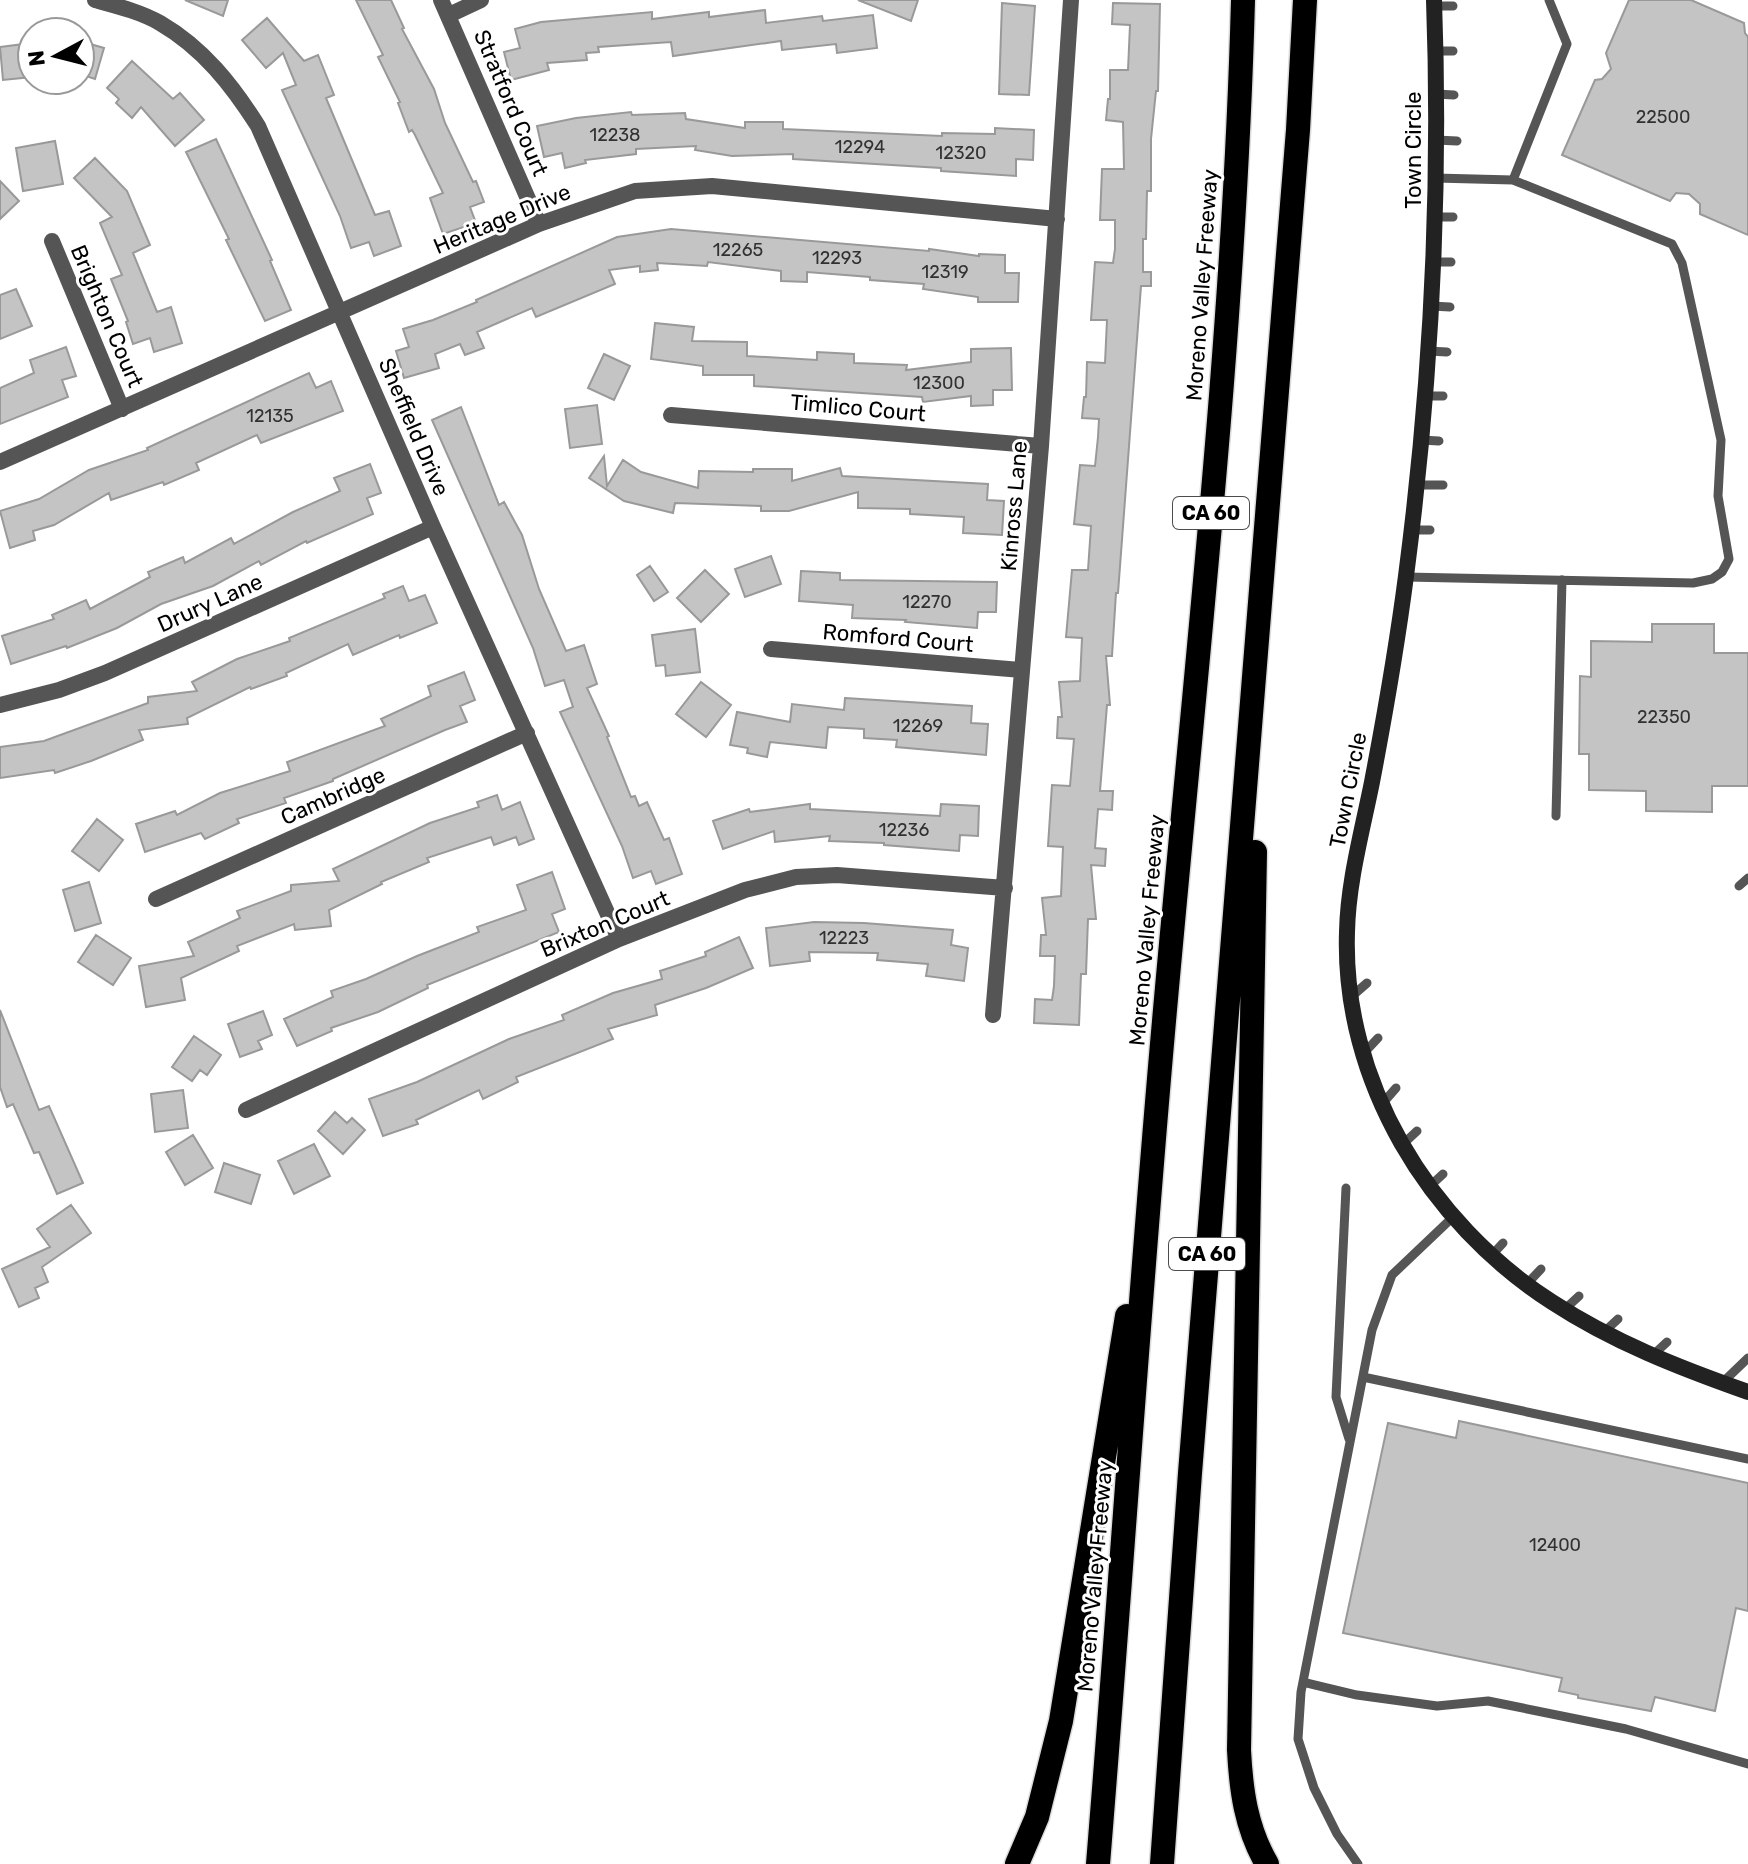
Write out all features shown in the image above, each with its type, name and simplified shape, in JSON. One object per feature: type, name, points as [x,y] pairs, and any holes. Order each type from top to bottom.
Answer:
[{"type":"highway","name":"Moreno Valley Freeway","points":[[1098,1864],[1164,1024],[1207,568],[1240,121],[1243,0]]},
{"type":"highway","name":"CA 60","points":[[1162,1864],[1191,1458],[1298,130],[1305,0]]},
{"type":"highway","points":[[1258,645],[1239,1750],[1240,1782],[1247,1821],[1267,1864]]},
{"type":"highway","points":[[1017,1864],[1037,1817],[1061,1721],[1130,1300],[1164,1024]]},
{"type":"street","name":"Sheffield Drive","points":[[95,0],[120,3],[158,21],[197,48],[234,88],[258,126],[433,527],[619,939]]},
{"type":"street","points":[[445,8],[481,0]]},
{"type":"street","name":"Kinross Lane","points":[[993,1015],[1041,446],[1071,0]]},
{"type":"street","name":"Town Circle","points":[[1434,3],[1435,217],[1417,485],[1406,577],[1351,891],[1347,934],[1351,998],[1363,1054],[1402,1145],[1429,1187],[1453,1217],[1497,1249],[1526,1285],[1564,1310],[1652,1356],[1748,1392]]},
{"type":"street","name":"Stratford Court","points":[[445,8],[539,224]]},
{"type":"street","name":"Heritage Drive","points":[[0,462],[539,224],[635,191],[712,186],[1057,219]]},
{"type":"street","name":"Brighton Court","points":[[52,241],[122,409]]},
{"type":"street","name":"Timlico Court","points":[[671,415],[1041,446]]},
{"type":"street","name":"Drury Lane","points":[[0,705],[59,690],[105,673],[433,527]]},
{"type":"street","name":"Romford Court","points":[[771,649],[1022,670]]},
{"type":"street","name":"Cambridge","points":[[156,899],[527,733]]},
{"type":"street","name":"Brixton Court","points":[[246,1110],[619,939],[745,890],[796,877],[837,875],[1005,888]]},
{"type":"lane","points":[[1513,180],[1567,44],[1549,0]]},
{"type":"lane","points":[[1434,3],[1453,6]]},
{"type":"lane","points":[[1435,51],[1453,51]]},
{"type":"lane","points":[[1436,94],[1454,95]]},
{"type":"lane","points":[[1436,140],[1457,141]]},
{"type":"lane","points":[[1406,577],[1693,583],[1712,579],[1722,572],[1729,559],[1718,496],[1721,440],[1682,263],[1672,244],[1513,180],[1435,178]]},
{"type":"lane","points":[[1435,217],[1453,217]]},
{"type":"lane","points":[[1433,262],[1451,262]]},
{"type":"lane","points":[[1431,306],[1450,307]]},
{"type":"lane","points":[[1428,351],[1447,352]]},
{"type":"lane","points":[[1425,396],[1443,396]]},
{"type":"lane","points":[[1421,440],[1439,441]]},
{"type":"lane","points":[[1417,485],[1443,485]]},
{"type":"lane","points":[[1412,530],[1430,530]]},
{"type":"lane","points":[[1556,816],[1562,580]]},
{"type":"lane","points":[[1739,886],[1748,878]]},
{"type":"lane","points":[[1351,998],[1367,983]]},
{"type":"lane","points":[[1363,1054],[1378,1038]]},
{"type":"lane","points":[[1382,1104],[1396,1088]]},
{"type":"lane","points":[[1402,1145],[1417,1131]]},
{"type":"lane","points":[[1429,1187],[1443,1174]]},
{"type":"lane","points":[[1346,1188],[1336,1397],[1350,1442]]},
{"type":"lane","points":[[1358,1864],[1337,1834],[1314,1788],[1298,1739],[1303,1682],[1372,1330],[1392,1275],[1453,1217]]},
{"type":"lane","points":[[1526,1285],[1541,1269]]},
{"type":"lane","points":[[1564,1310],[1579,1296]]},
{"type":"lane","points":[[1604,1332],[1618,1319]]},
{"type":"lane","points":[[1652,1356],[1667,1342]]},
{"type":"lane","points":[[1722,1383],[1748,1358]]},
{"type":"lane","points":[[1363,1377],[1748,1459]]},
{"type":"lane","points":[[1303,1682],[1357,1695],[1437,1706],[1488,1701],[1626,1729],[1748,1764]]},
{"type":"building","points":[[185,0],[228,0],[223,16]]},
{"type":"building","points":[[356,0],[391,0],[402,29],[434,89],[445,123],[473,182],[476,181],[484,202],[470,207],[476,223],[443,234],[430,198],[443,193],[415,135],[412,130],[409,132],[400,102],[378,57],[383,55]]},
{"type":"building","points":[[858,0],[918,0],[911,21]]},
{"type":"building","points":[[1629,0],[1691,0],[1744,23],[1748,37],[1748,235],[1700,214],[1700,204],[1689,194],[1676,193],[1670,201],[1562,155],[1595,80],[1602,79],[1611,69],[1606,53]]},
{"type":"building","points":[[1002,3],[1035,6],[1029,95],[999,94]]},
{"type":"building","points":[[1113,3],[1160,4],[1158,91],[1151,139],[1151,191],[1147,191],[1146,239],[1143,239],[1143,272],[1151,272],[1151,286],[1141,286],[1118,593],[1112,656],[1106,656],[1110,705],[1107,705],[1100,791],[1113,791],[1112,810],[1098,809],[1095,848],[1106,849],[1105,866],[1091,865],[1096,919],[1088,919],[1086,974],[1081,974],[1079,1025],[1034,1023],[1035,999],[1052,1000],[1054,986],[1055,956],[1040,956],[1041,935],[1046,935],[1042,898],[1061,896],[1063,847],[1048,846],[1052,785],[1070,786],[1074,739],[1057,738],[1058,717],[1062,717],[1059,682],[1080,681],[1082,638],[1066,637],[1072,570],[1088,570],[1091,526],[1074,524],[1080,465],[1095,466],[1098,437],[1099,419],[1082,418],[1087,362],[1105,363],[1107,320],[1091,320],[1095,262],[1113,263],[1115,249],[1115,220],[1100,220],[1102,169],[1124,169],[1123,122],[1106,120],[1110,70],[1128,70],[1130,25],[1112,24]]},
{"type":"building","points":[[765,10],[766,23],[822,16],[823,21],[873,15],[877,48],[837,53],[836,44],[782,50],[781,41],[673,56],[671,42],[598,47],[599,52],[586,53],[587,60],[547,63],[549,70],[511,80],[504,52],[520,48],[515,29],[541,22],[652,12],[652,19],[709,12],[709,17]]},
{"type":"building","points":[[267,18],[304,61],[318,55],[334,95],[326,98],[375,215],[389,211],[401,246],[374,256],[369,242],[351,248],[340,216],[282,90],[296,85],[283,53],[266,68],[242,40]]},
{"type":"building","points":[[16,45],[16,79],[3,80],[0,47]]},
{"type":"building","points":[[96,46],[104,48],[96,76]]},
{"type":"building","points":[[132,61],[173,99],[180,93],[204,120],[175,146],[141,107],[132,118],[116,103],[119,99],[107,88]]},
{"type":"building","points":[[631,112],[632,115],[685,113],[686,119],[745,128],[745,122],[783,122],[783,129],[942,136],[942,133],[995,134],[995,128],[1034,130],[1033,160],[1016,159],[1016,176],[793,159],[793,154],[732,156],[695,150],[696,146],[636,149],[636,154],[585,160],[586,163],[565,168],[562,153],[544,157],[537,126]]},
{"type":"building","points":[[216,139],[272,260],[291,310],[265,321],[186,152]]},
{"type":"building","points":[[55,141],[63,184],[23,191],[16,148]]},
{"type":"building","points":[[95,158],[127,191],[150,245],[133,253],[157,312],[171,307],[182,343],[154,352],[150,338],[133,344],[128,321],[111,279],[122,275],[100,223],[112,217],[74,178]]},
{"type":"building","points":[[0,181],[19,201],[0,219]]},
{"type":"building","points":[[671,229],[929,249],[979,256],[1005,255],[1005,273],[1019,273],[1018,302],[978,302],[978,297],[923,289],[924,284],[870,280],[870,277],[807,272],[807,282],[781,281],[781,271],[708,262],[707,266],[657,263],[658,270],[640,272],[640,266],[609,270],[615,284],[536,317],[532,308],[477,332],[484,348],[465,355],[460,344],[435,354],[439,368],[404,378],[396,351],[409,347],[403,329],[477,302],[617,237]]},
{"type":"building","points":[[16,289],[32,326],[0,339],[0,295]]},
{"type":"building","points":[[655,323],[694,327],[692,341],[747,342],[747,356],[817,360],[817,352],[854,354],[854,363],[907,365],[906,370],[971,362],[971,349],[1011,348],[1012,390],[993,390],[993,405],[971,406],[971,396],[923,402],[922,397],[754,386],[754,375],[703,375],[703,366],[651,359]]},
{"type":"building","points":[[66,347],[76,376],[62,380],[68,397],[0,424],[0,388],[34,373],[30,360]]},
{"type":"building","points":[[604,354],[630,366],[614,400],[588,388]]},
{"type":"building","points":[[309,373],[316,388],[331,381],[343,411],[261,443],[257,435],[196,463],[199,470],[164,485],[163,482],[111,500],[109,493],[54,525],[33,531],[35,540],[10,548],[0,511],[39,499],[89,470],[148,450]]},
{"type":"building","points":[[597,405],[602,444],[570,448],[565,409]]},
{"type":"building","points":[[461,407],[499,505],[504,502],[522,535],[539,589],[566,651],[584,645],[597,684],[587,688],[609,736],[631,797],[635,796],[639,806],[647,802],[664,840],[669,838],[682,874],[656,884],[651,871],[633,878],[622,846],[560,712],[573,707],[564,680],[545,686],[533,648],[432,420]]},
{"type":"building","points":[[604,456],[607,486],[623,460],[641,472],[698,488],[699,471],[753,472],[753,469],[792,469],[792,481],[840,468],[842,476],[988,484],[987,500],[1004,501],[1002,535],[963,533],[964,517],[910,514],[910,509],[858,508],[858,492],[789,511],[761,511],[761,506],[675,503],[673,513],[624,501],[589,478]]},
{"type":"building","points":[[370,464],[381,493],[367,498],[373,514],[306,541],[261,565],[259,561],[213,586],[161,604],[117,628],[67,648],[11,664],[2,636],[54,619],[52,615],[86,600],[90,609],[150,577],[148,572],[183,557],[185,563],[231,538],[234,544],[340,491],[334,478]]},
{"type":"building","points":[[771,556],[781,584],[745,597],[735,569]]},
{"type":"building","points":[[650,566],[668,592],[654,601],[637,575]]},
{"type":"building","points":[[705,570],[729,594],[701,622],[677,598]]},
{"type":"building","points":[[801,571],[840,573],[840,580],[997,582],[996,612],[978,612],[977,628],[852,618],[853,605],[799,601]]},
{"type":"building","points":[[403,586],[409,601],[425,595],[437,623],[353,655],[348,644],[286,673],[287,676],[250,687],[187,718],[188,724],[139,730],[143,740],[91,761],[55,773],[54,770],[0,778],[0,747],[44,741],[148,703],[148,697],[197,691],[192,682],[237,659],[290,641],[289,638],[385,598],[383,594]]},
{"type":"building","points":[[1652,624],[1714,624],[1714,653],[1748,653],[1748,786],[1712,786],[1712,812],[1646,811],[1646,791],[1589,790],[1589,754],[1579,754],[1580,676],[1591,677],[1591,641],[1652,642]]},
{"type":"building","points":[[695,629],[700,672],[666,676],[665,665],[656,666],[652,635]]},
{"type":"building","points":[[464,672],[475,700],[460,706],[467,722],[333,781],[284,798],[286,803],[237,819],[239,823],[205,839],[201,833],[145,852],[136,824],[175,811],[177,815],[220,793],[290,771],[287,762],[385,726],[381,719],[431,696],[428,686]]},
{"type":"building","points":[[701,682],[731,705],[706,737],[676,714]]},
{"type":"building","points":[[845,698],[972,706],[971,723],[988,724],[986,755],[896,747],[897,740],[864,738],[864,729],[828,727],[826,748],[770,742],[767,757],[747,753],[748,748],[730,745],[737,712],[790,722],[792,704],[844,710]]},
{"type":"building","points":[[497,795],[502,810],[520,802],[534,839],[519,845],[516,837],[494,845],[491,837],[427,858],[429,862],[381,882],[329,910],[331,926],[295,930],[294,924],[237,946],[239,951],[181,978],[185,1000],[146,1007],[139,966],[194,956],[188,942],[240,918],[237,911],[291,891],[291,885],[339,881],[333,869],[430,823],[479,807],[477,802]]},
{"type":"building","points":[[810,804],[810,809],[940,816],[941,804],[979,806],[978,836],[960,835],[959,851],[829,841],[830,836],[775,842],[774,831],[723,849],[713,821],[749,809],[750,812]]},
{"type":"building","points":[[97,819],[123,840],[99,871],[72,851]]},
{"type":"building","points":[[552,872],[565,909],[552,914],[559,932],[427,985],[428,988],[378,1012],[331,1028],[332,1031],[297,1046],[284,1019],[333,997],[331,991],[479,932],[477,927],[526,910],[517,885]]},
{"type":"building","points":[[89,882],[101,923],[75,931],[63,890]]},
{"type":"building","points":[[814,922],[953,930],[951,945],[968,948],[964,981],[926,976],[928,964],[877,960],[878,953],[809,952],[810,961],[770,966],[766,928]]},
{"type":"building","points":[[96,935],[131,958],[113,985],[78,962]]},
{"type":"building","points":[[739,937],[753,968],[655,1005],[657,1015],[608,1029],[613,1039],[516,1077],[518,1082],[483,1099],[479,1090],[416,1120],[418,1124],[383,1136],[369,1099],[417,1082],[509,1039],[564,1020],[562,1015],[613,993],[662,979],[660,971],[706,956],[705,952]]},
{"type":"building","points":[[0,1010],[39,1110],[49,1106],[83,1183],[57,1194],[39,1152],[34,1153],[13,1104],[7,1107],[0,1087]]},
{"type":"building","points":[[263,1011],[272,1035],[258,1041],[262,1049],[240,1057],[228,1024]]},
{"type":"building","points":[[194,1036],[221,1055],[207,1075],[200,1070],[192,1081],[172,1067]]},
{"type":"building","points":[[183,1090],[188,1128],[155,1132],[151,1094]]},
{"type":"building","points":[[335,1112],[347,1123],[352,1118],[365,1130],[343,1154],[318,1131]]},
{"type":"building","points":[[193,1135],[213,1168],[185,1185],[166,1152]]},
{"type":"building","points":[[314,1144],[330,1176],[294,1194],[278,1161]]},
{"type":"building","points":[[224,1163],[260,1175],[251,1204],[215,1192]]},
{"type":"building","points":[[71,1205],[91,1233],[42,1267],[48,1282],[35,1288],[39,1298],[19,1307],[2,1269],[50,1247],[37,1229]]},
{"type":"building","points":[[1459,1421],[1748,1483],[1748,1611],[1736,1608],[1715,1711],[1655,1697],[1651,1711],[1578,1698],[1578,1695],[1559,1691],[1562,1678],[1343,1633],[1388,1423],[1456,1438]]}]
